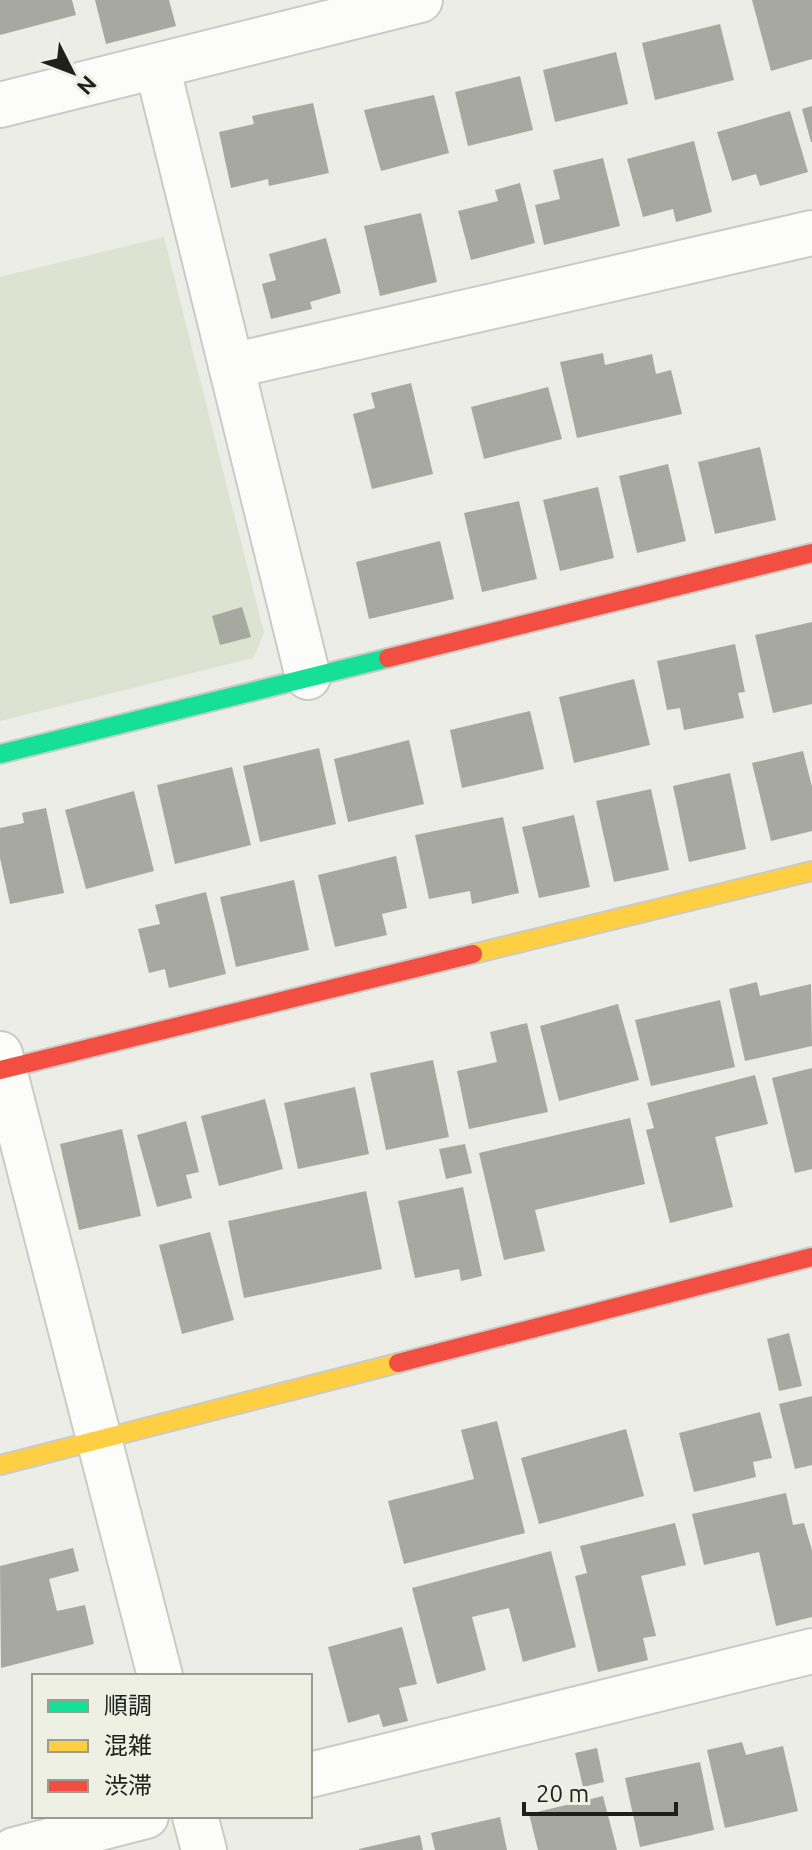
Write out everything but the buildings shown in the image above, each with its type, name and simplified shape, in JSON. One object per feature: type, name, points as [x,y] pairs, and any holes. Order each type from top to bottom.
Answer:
[{"type":"street","points":[[0,105],[420,0]]},
{"type":"street","points":[[157,66],[308,677]]},
{"type":"street","points":[[231,366],[812,233]]},
{"type":"street","points":[[0,754],[812,553]]},
{"type":"street","points":[[160,1674],[101,1439],[1,1064],[812,871]]},
{"type":"street","points":[[0,1465],[812,1257]]},
{"type":"street","points":[[312,1775],[812,1651]]},
{"type":"street","points":[[14,1850],[138,1818]]},
{"type":"street","points":[[196,1818],[204,1850]]},
{"type":"green space","points":[[164,237],[264,633],[253,658],[0,721],[0,277]]},
{"type":"traffic: fast","points":[[0,754],[388,658]]},
{"type":"traffic: slow","points":[[473,954],[812,871]]},
{"type":"traffic: slow","points":[[0,1465],[398,1363]]},
{"type":"traffic: jam","points":[[388,658],[812,553]]},
{"type":"traffic: jam","points":[[0,1070],[473,954]]},
{"type":"traffic: jam","points":[[398,1363],[812,1257]]}]
